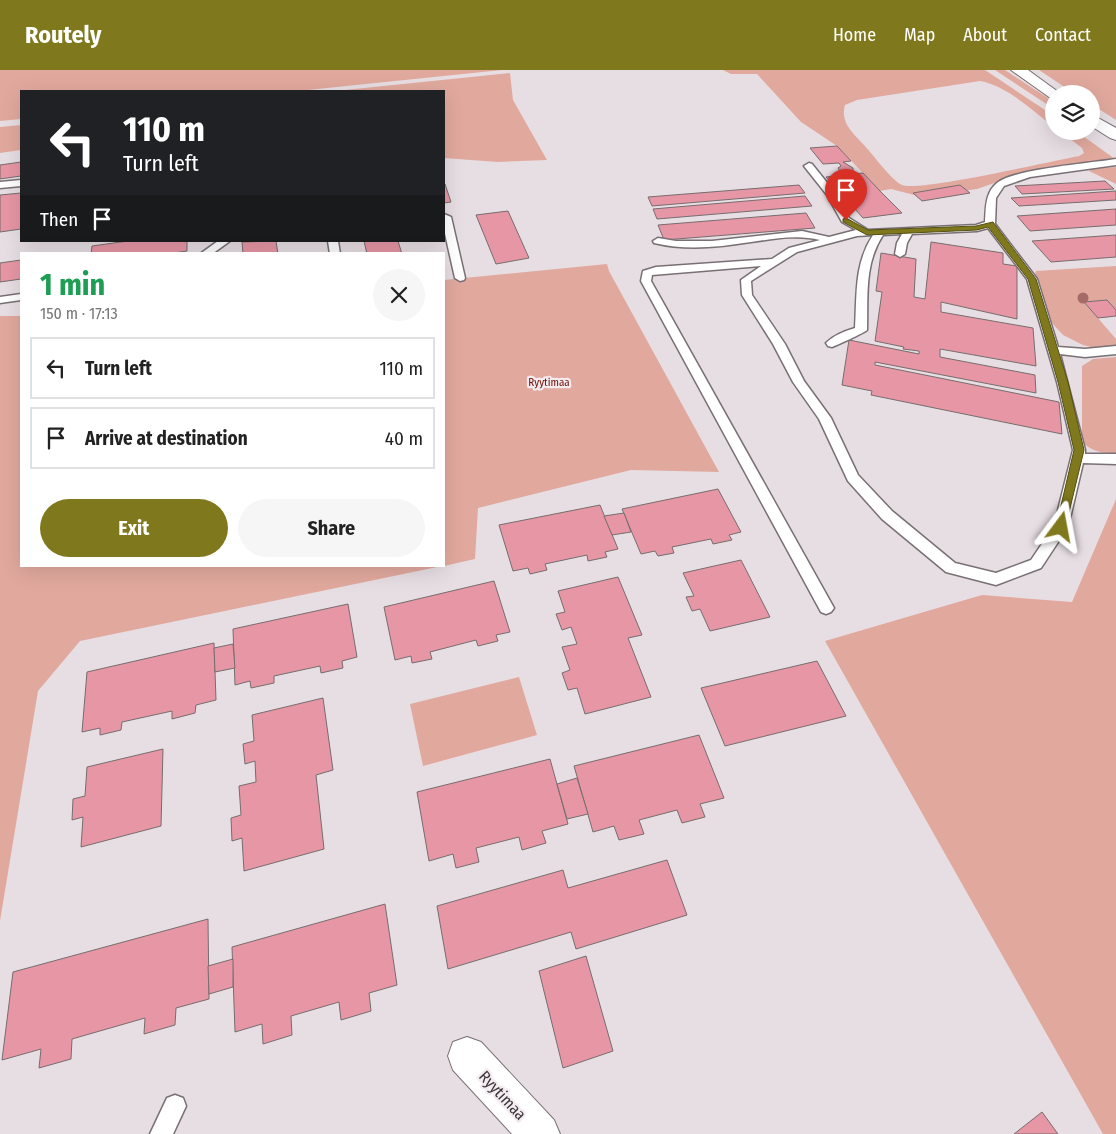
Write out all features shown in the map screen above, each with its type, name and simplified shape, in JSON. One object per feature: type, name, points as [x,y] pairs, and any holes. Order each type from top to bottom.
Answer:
[{"type":"main road","points":[[1018,70],[1045,88]]},
{"type":"main road","points":[[1100,125],[1116,135]]},
{"type":"main road","name":"Ryytimaa","points":[[467,1056],[540,1134]]},
{"type":"lane","points":[[990,224],[977,228],[880,232],[831,239],[793,250],[746,280],[747,295],[779,344],[799,382],[825,418],[853,478],[887,515],[951,568],[996,579],[1036,564],[1061,527],[1079,450],[1071,411],[1032,279],[990,224],[991,198],[1001,184],[1028,174],[1116,162]]},
{"type":"lane","points":[[809,166],[831,194],[846,220],[867,233]]},
{"type":"lane","points":[[0,185],[20,183]]},
{"type":"lane","points":[[445,217],[460,278]]},
{"type":"lane","points":[[900,254],[902,243],[909,231]]},
{"type":"lane","points":[[832,343],[845,335],[861,330],[864,265],[880,232]]},
{"type":"lane","points":[[658,241],[677,246],[699,245],[803,234],[831,239]]},
{"type":"lane","points":[[209,252],[224,242]]},
{"type":"lane","points":[[774,262],[656,270],[647,273],[646,280],[826,608]]},
{"type":"lane","points":[[0,300],[20,296]]},
{"type":"lane","points":[[1053,350],[1085,353],[1116,350]]},
{"type":"lane","points":[[1077,458],[1116,459]]},
{"type":"lane","points":[[161,1134],[174,1106]]},
{"type":"green space","points":[[0,70],[502,70],[308,90],[20,90],[20,119],[0,121]]},
{"type":"green space","points":[[723,70],[985,70],[1045,110],[1045,120],[1010,93],[980,81],[857,100],[845,105],[844,117],[851,131],[887,172],[902,185],[913,186],[958,180],[1079,156],[1084,153],[1082,148],[1072,140],[1089,140],[1115,159],[1020,174],[977,189],[922,197],[891,189],[880,191],[837,146],[801,122],[757,74],[731,74]]},
{"type":"green space","points":[[995,70],[1005,70],[1045,96],[1045,103]]},
{"type":"green space","points":[[1039,70],[1116,70],[1116,120],[1100,110],[1100,85],[1062,85]]},
{"type":"green space","points":[[510,73],[513,100],[547,160],[498,162],[445,158],[445,90],[345,90]]},
{"type":"green space","points":[[20,125],[20,150],[0,153],[0,127]]},
{"type":"green space","points":[[1116,167],[1116,184],[1089,171],[1092,169]]},
{"type":"green space","name":"Ryytimaa","points":[[607,264],[609,271],[719,472],[631,470],[478,508],[475,559],[445,566],[445,280]]},
{"type":"green space","points":[[1116,266],[1116,310],[1106,300],[1084,302],[1116,339],[1116,346],[1098,349],[1083,345],[1063,335],[1052,323],[1043,306],[1041,287],[1035,274],[1036,271]]},
{"type":"green space","points":[[0,316],[20,316],[20,567],[437,567],[80,641],[38,691],[0,921]]},
{"type":"green space","points":[[1116,357],[1116,453],[1106,453],[1093,450],[1082,442],[1082,366],[1093,359]]},
{"type":"green space","points":[[1116,499],[1116,1134],[1103,1134],[825,641],[982,595],[1072,602]]},
{"type":"green space","points":[[519,677],[537,735],[423,766],[410,704]]},
{"type":"building","points":[[837,146],[851,161],[843,162],[853,168],[853,172],[840,171],[838,168],[841,166],[839,163],[823,164],[810,148]]},
{"type":"building","points":[[20,162],[20,176],[0,179],[0,165]]},
{"type":"building","points":[[863,173],[902,213],[863,218],[826,177]]},
{"type":"building","points":[[1105,181],[1114,189],[1022,194],[1015,186]]},
{"type":"building","points":[[445,184],[451,202],[445,203]]},
{"type":"building","points":[[799,185],[805,193],[652,206],[648,197]]},
{"type":"building","points":[[960,185],[970,193],[922,201],[913,193]]},
{"type":"building","points":[[1116,191],[1116,200],[1019,206],[1011,198]]},
{"type":"building","points":[[20,193],[20,229],[0,232],[0,195]]},
{"type":"building","points":[[805,196],[812,206],[657,219],[653,209]]},
{"type":"building","points":[[1116,209],[1116,225],[1030,231],[1017,216]]},
{"type":"building","points":[[508,211],[529,258],[496,264],[476,215]]},
{"type":"building","points":[[806,213],[815,228],[664,240],[658,225]]},
{"type":"building","points":[[1116,235],[1116,257],[1051,262],[1032,241]]},
{"type":"building","points":[[121,242],[187,242],[187,251],[91,252],[92,246]]},
{"type":"building","points":[[242,242],[276,242],[278,252],[243,252]]},
{"type":"building","points":[[364,242],[398,242],[401,252],[367,252]]},
{"type":"building","points":[[931,242],[1003,253],[1003,264],[1017,266],[1017,319],[941,302],[941,312],[1033,328],[1036,366],[940,349],[940,357],[1035,375],[1036,393],[875,362],[875,365],[1059,402],[1062,434],[871,395],[872,391],[842,385],[849,340],[919,354],[919,351],[903,349],[904,347],[875,341],[882,292],[876,291],[881,253],[916,259],[914,297],[925,299]]},
{"type":"building","points":[[20,260],[20,279],[0,282],[0,263]]},
{"type":"building","points":[[1107,300],[1116,310],[1116,316],[1098,318],[1084,302]]},
{"type":"building","points":[[718,489],[741,532],[729,535],[732,540],[713,544],[711,539],[672,547],[674,553],[658,556],[655,551],[641,554],[622,509]]},
{"type":"building","points":[[600,505],[618,549],[605,552],[607,557],[588,561],[587,555],[545,564],[547,570],[530,574],[528,568],[513,571],[499,525]]},
{"type":"building","points":[[624,513],[631,532],[612,535],[604,516]]},
{"type":"building","points":[[741,560],[770,617],[710,631],[700,609],[692,611],[686,597],[694,596],[683,573]]},
{"type":"building","points":[[618,577],[642,635],[628,638],[651,697],[585,714],[577,688],[568,690],[562,673],[570,670],[562,647],[577,644],[571,627],[562,630],[556,614],[565,612],[558,591]]},
{"type":"building","points":[[494,581],[510,632],[496,635],[498,641],[478,646],[476,640],[430,652],[432,659],[412,663],[411,656],[395,660],[384,607]]},
{"type":"building","points":[[348,604],[357,657],[342,661],[343,668],[321,673],[320,666],[274,676],[274,683],[251,688],[250,681],[235,685],[233,629]]},
{"type":"building","points":[[214,643],[216,700],[196,705],[195,713],[172,719],[172,711],[122,722],[121,730],[100,735],[100,728],[82,732],[87,672]]},
{"type":"building","points":[[233,644],[235,668],[215,672],[214,648]]},
{"type":"building","points":[[817,661],[846,716],[725,746],[701,688]]},
{"type":"building","points":[[323,698],[333,770],[316,775],[324,849],[244,871],[242,838],[232,841],[231,818],[241,815],[239,786],[256,782],[255,761],[245,764],[243,744],[254,741],[252,715]]},
{"type":"building","points":[[699,735],[724,798],[700,804],[705,817],[682,823],[677,810],[639,820],[644,834],[619,840],[614,826],[593,832],[574,766]]},
{"type":"building","points":[[163,749],[161,826],[81,847],[83,817],[72,820],[73,799],[85,796],[87,767]]},
{"type":"building","points":[[550,759],[568,824],[542,831],[546,843],[522,850],[519,837],[476,848],[479,862],[456,868],[453,854],[429,861],[417,792]]},
{"type":"building","points":[[577,778],[588,814],[567,819],[557,784]]},
{"type":"building","points":[[667,860],[687,915],[576,949],[571,932],[448,969],[437,906],[563,870],[568,888]]},
{"type":"building","points":[[385,904],[397,985],[369,993],[371,1011],[341,1020],[339,1002],[291,1016],[292,1035],[263,1044],[262,1024],[235,1032],[232,947]]},
{"type":"building","points":[[208,919],[209,999],[176,1008],[175,1025],[144,1034],[145,1018],[72,1039],[71,1059],[39,1068],[41,1049],[2,1060],[13,972]]},
{"type":"building","points":[[586,956],[613,1051],[563,1068],[539,971]]},
{"type":"building","points":[[233,959],[233,987],[209,994],[208,966]]},
{"type":"building","points":[[1042,1112],[1058,1134],[1014,1134]]},
{"type":"route","points":[[846,220],[867,233],[977,228],[990,224],[1032,279],[1071,411],[1079,450],[1061,527]]}]
